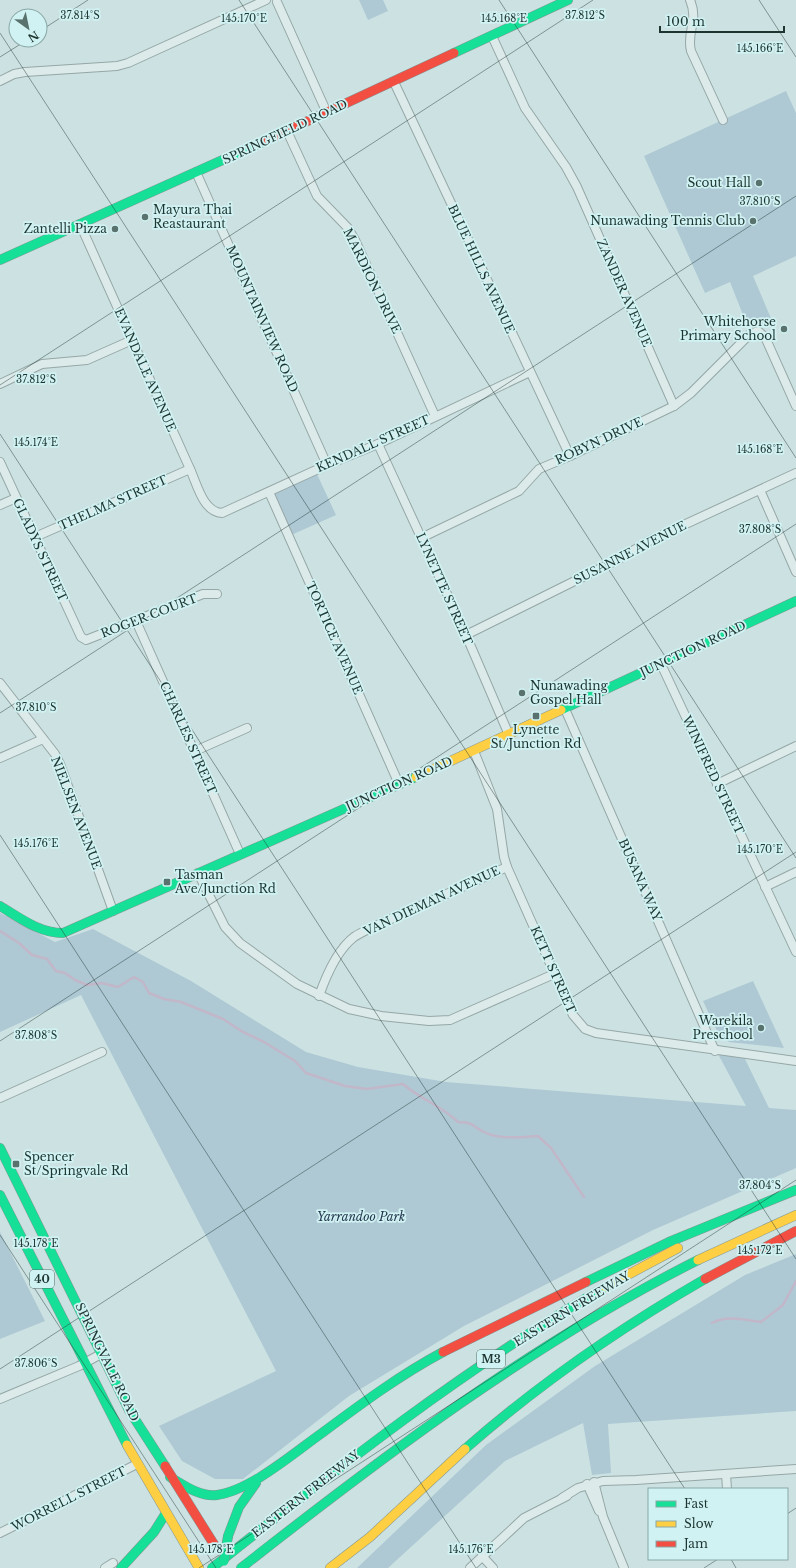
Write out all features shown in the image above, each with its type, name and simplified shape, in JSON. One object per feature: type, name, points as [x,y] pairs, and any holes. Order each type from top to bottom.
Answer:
[{"type":"main road","name":"SPRINGFIELD ROAD","points":[[0,260],[327,113],[568,0]]},
{"type":"main road","name":"JUNCTION ROAD","points":[[0,906],[42,930],[53,934],[64,933],[474,751],[796,601]]},
{"type":"main road","name":"SPRINGVALE ROAD","points":[[0,1148],[135,1420],[215,1546],[225,1566]]},
{"type":"main road","points":[[170,1477],[200,1493],[218,1495],[236,1490],[265,1474],[397,1380],[473,1336],[664,1244],[796,1190]]},
{"type":"main road","name":"SPRINGVALE ROAD","points":[[0,1195],[137,1464],[197,1565]]},
{"type":"main road","name":"EASTERN FREEWAY","points":[[212,1568],[370,1444],[545,1323],[588,1297],[675,1250],[796,1195]]},
{"type":"main road","name":"EASTERN FREEWAY","points":[[240,1568],[386,1456],[488,1384],[555,1340],[669,1274],[796,1215]]},
{"type":"main road","points":[[344,1568],[375,1534],[445,1466],[483,1434],[594,1347],[703,1280],[796,1231]]},
{"type":"main road","points":[[225,1566],[228,1536],[234,1516],[244,1498],[265,1474]]},
{"type":"main road","points":[[121,1568],[154,1532],[166,1513]]},
{"type":"main road","points":[[330,1568],[348,1557],[375,1534]]},
{"type":"street","points":[[0,81],[14,74],[24,72],[118,66],[128,63],[267,0],[272,3],[278,1],[327,113]]},
{"type":"street","points":[[690,0],[694,18],[690,45],[723,120]]},
{"type":"street","name":"ZANDER AVENUE","points":[[492,36],[525,108],[566,167],[577,187],[674,406]]},
{"type":"street","name":"BLUE HILLS AVENUE","points":[[394,82],[570,456]]},
{"type":"street","name":"MARDION DRIVE","points":[[287,131],[317,196],[348,228],[355,240],[435,416]]},
{"type":"street","name":"MOUNTAINVIEW ROAD","points":[[196,172],[327,465]]},
{"type":"street","name":"EVANDALE AVENUE","points":[[80,224],[190,470],[208,508],[214,512]]},
{"type":"street","name":"ROBYN DRIVE","points":[[421,538],[519,491],[539,469],[570,456],[674,406],[691,393],[750,334],[758,332],[765,337],[796,406]]},
{"type":"street","points":[[0,384],[42,364],[87,360],[132,340]]},
{"type":"street","name":"KENDALL STREET","points":[[214,512],[222,513],[327,465],[378,444],[530,372]]},
{"type":"street","name":"LYNETTE STREET","points":[[378,444],[466,635],[509,735]]},
{"type":"street","name":"GLADYS STREET","points":[[0,462],[81,637]]},
{"type":"street","name":"THELMA STREET","points":[[35,537],[190,470]]},
{"type":"street","name":"SUSANNE AVENUE","points":[[466,635],[619,559],[649,541],[796,473]]},
{"type":"street","points":[[760,490],[796,572]]},
{"type":"street","name":"TORTICE AVENUE","points":[[269,492],[399,784]]},
{"type":"street","points":[[0,505],[16,498]]},
{"type":"street","name":"ROGER COURT","points":[[81,637],[86,640],[203,594],[217,594]]},
{"type":"street","name":"CHARLES STREET","points":[[136,621],[240,854]]},
{"type":"street","name":"WINIFRED STREET","points":[[661,664],[796,952]]},
{"type":"street","name":"NIELSEN AVENUE","points":[[0,684],[43,739],[60,764],[113,911]]},
{"type":"street","name":"BUSANA WAY","points":[[565,709],[715,1051]]},
{"type":"street","points":[[195,751],[247,728]]},
{"type":"street","points":[[0,758],[43,739]]},
{"type":"street","points":[[717,784],[796,746]]},
{"type":"street","name":"KETT STREET","points":[[474,751],[498,809],[504,857],[507,867],[573,1015],[585,1028],[596,1033],[715,1051],[796,1061]]},
{"type":"street","name":"VAN DIEMAN AVENUE","points":[[319,996],[324,983],[340,954],[353,938],[373,926],[507,867]]},
{"type":"street","points":[[765,887],[796,872]]},
{"type":"street","points":[[198,873],[225,927],[240,943],[297,984],[319,996],[349,1009],[381,1016],[429,1021],[450,1020],[554,974]]},
{"type":"street","points":[[0,1098],[102,1052]]},
{"type":"street","points":[[0,1399],[101,1354]]},
{"type":"street","name":"WORRELL STREET","points":[[0,1533],[137,1464]]},
{"type":"street","points":[[470,1568],[524,1518],[562,1498],[569,1492],[612,1480],[636,1480],[796,1469]]},
{"type":"street","points":[[726,1474],[727,1488]]},
{"type":"street","points":[[591,1486],[624,1568]]},
{"type":"street","points":[[482,1556],[493,1568]]},
{"type":"street","points":[[105,1568],[113,1564]]},
{"type":"green space","points":[[359,0],[383,0],[388,11],[368,20]]},
{"type":"green space","points":[[786,91],[796,113],[796,256],[753,276],[773,323],[747,325],[730,282],[705,293],[644,156]]},
{"type":"green space","points":[[315,470],[336,515],[289,536],[269,492]]},
{"type":"green space","name":"Yarrandoo Park","points":[[0,913],[55,942],[93,929],[191,981],[306,1052],[358,1067],[446,1082],[746,1106],[718,1054],[744,1057],[769,1108],[796,1110],[796,1168],[653,1230],[464,1326],[349,1396],[243,1479],[215,1479],[182,1461],[159,1426],[276,1371],[81,995],[0,1032]]},
{"type":"green space","points":[[753,981],[784,1048],[729,1042],[719,1035],[703,1001]]},
{"type":"green space","points":[[0,1232],[45,1321],[0,1339]]},
{"type":"green space","points":[[796,1254],[796,1411],[608,1424],[611,1473],[592,1475],[583,1423],[505,1461],[388,1568],[357,1568],[486,1445],[595,1366],[745,1275]]},
{"type":"waterway","points":[[0,931],[19,943],[32,955],[47,959],[56,971],[65,973],[75,980],[87,985],[102,983],[118,987],[134,977],[143,982],[149,993],[164,999],[181,1002],[223,1019],[295,1061],[306,1073],[345,1086],[367,1089],[403,1084],[445,1111],[458,1122],[470,1124],[490,1135],[510,1137],[538,1136],[551,1148],[584,1197]]},
{"type":"waterway","points":[[712,1323],[724,1319],[742,1319],[761,1322],[783,1305],[796,1281]]},
{"type":"traffic: fast","points":[[454,53],[568,0]]},
{"type":"traffic: fast","points":[[0,260],[267,140]]},
{"type":"traffic: fast","points":[[561,710],[796,601]]},
{"type":"traffic: fast","points":[[0,906],[38,928],[63,933],[416,777]]},
{"type":"traffic: fast","points":[[0,1148],[129,1410],[165,1466]]},
{"type":"traffic: fast","points":[[586,1282],[669,1242],[796,1190]]},
{"type":"traffic: fast","points":[[0,1195],[127,1445]]},
{"type":"traffic: fast","points":[[241,1568],[350,1483],[462,1402],[577,1327],[637,1292],[698,1260]]},
{"type":"traffic: fast","points":[[465,1449],[522,1402],[581,1358],[642,1317],[705,1279]]},
{"type":"traffic: fast","points":[[212,1568],[307,1493],[404,1420],[503,1351],[553,1318],[605,1287]]},
{"type":"traffic: fast","points":[[170,1477],[199,1493],[211,1495],[230,1492],[244,1486],[272,1470],[381,1390],[411,1370],[443,1352]]},
{"type":"traffic: fast","points":[[228,1536],[239,1507],[256,1483]]},
{"type":"traffic: fast","points":[[121,1568],[154,1532],[166,1513]]},
{"type":"traffic: fast","points":[[224,1561],[228,1536]]},
{"type":"traffic: slow","points":[[416,777],[561,710]]},
{"type":"traffic: slow","points":[[698,1260],[796,1215]]},
{"type":"traffic: slow","points":[[605,1287],[678,1248]]},
{"type":"traffic: slow","points":[[127,1445],[199,1568]]},
{"type":"traffic: slow","points":[[330,1568],[370,1537],[465,1449]]},
{"type":"traffic: jam","points":[[267,140],[454,53]]},
{"type":"traffic: jam","points":[[705,1279],[796,1231]]},
{"type":"traffic: jam","points":[[443,1352],[586,1282]]},
{"type":"traffic: jam","points":[[165,1466],[215,1546]]},
{"type":"place","name":"Scout Hall","points":[[759,183]]},
{"type":"place","name":"Mayura Thai Reastaurant","points":[[145,217]]},
{"type":"place","name":"Nunawading Tennis Club","points":[[753,221]]},
{"type":"place","name":"Zantelli Pizza","points":[[115,229]]},
{"type":"place","name":"Whitehorse Primary School","points":[[784,329]]},
{"type":"place","name":"Nunawading Gospel Hall","points":[[522,693]]},
{"type":"place","name":"Lynette St/Junction Rd","points":[[536,716]]},
{"type":"place","name":"Tasman Ave/Junction Rd","points":[[167,882]]},
{"type":"place","name":"Warekila Preschool","points":[[761,1028]]},
{"type":"place","name":"Spencer St/Springvale Rd","points":[[16,1164]]}]
